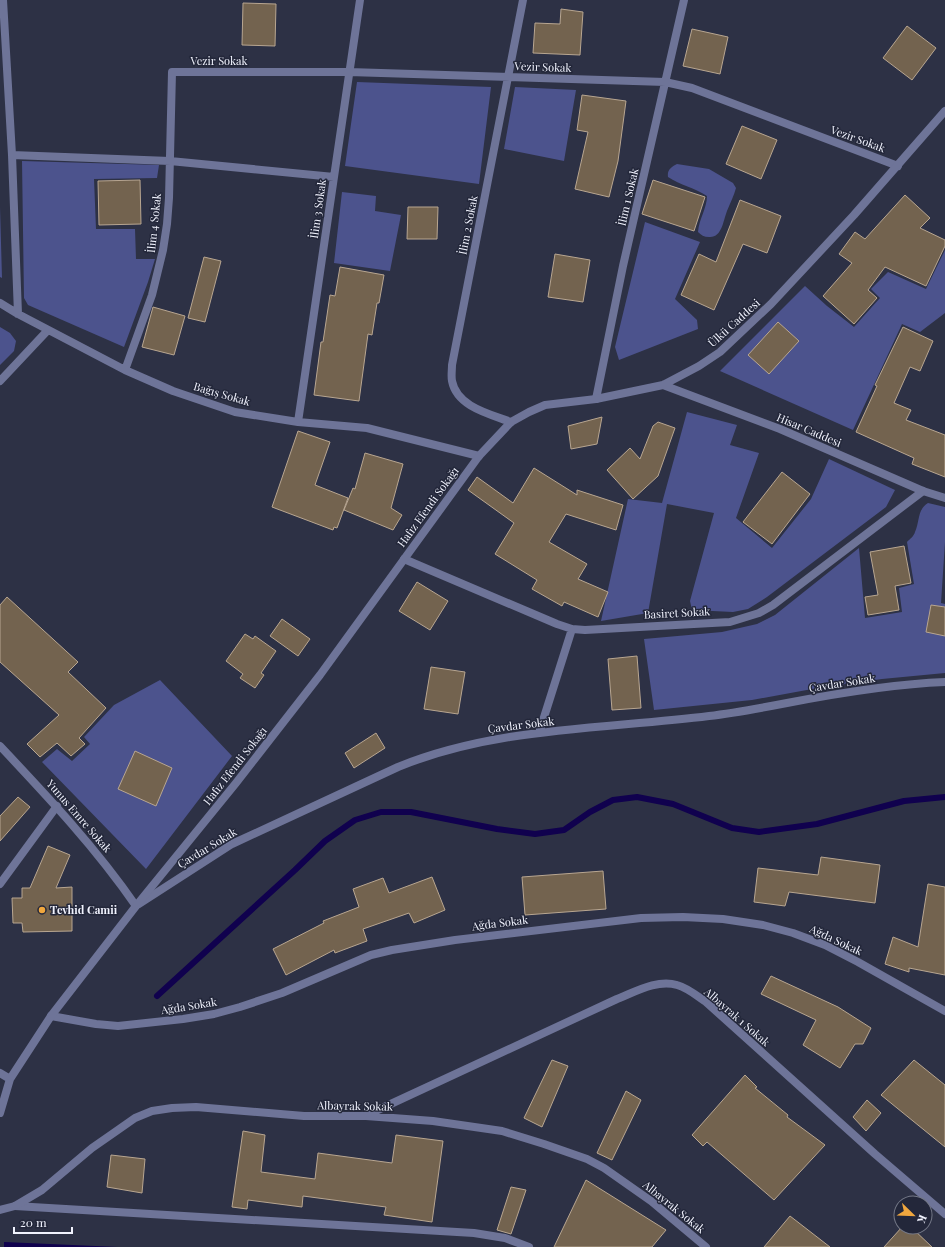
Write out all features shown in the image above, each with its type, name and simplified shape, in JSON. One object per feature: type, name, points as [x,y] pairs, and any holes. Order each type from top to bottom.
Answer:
[{"type":"street","points":[[3,0],[12,155],[18,314]]},
{"type":"street","name":"İlim 3 Sokak","points":[[298,422],[360,0]]},
{"type":"street","name":"İlim 2 Sokak","points":[[511,422],[471,406],[458,395],[452,381],[452,365],[523,0]]},
{"type":"street","name":"İlim 1 Sokak","points":[[596,399],[622,273],[684,0]]},
{"type":"street","name":"Vezir Sokak","points":[[172,72],[349,72],[665,82],[692,88],[898,166]]},
{"type":"street","name":"İlim 4 Sokak","points":[[125,370],[152,295],[164,250],[167,224],[170,161],[172,72]]},
{"type":"street","name":"Ülkü Caddesi","points":[[479,456],[511,422],[529,412],[545,406],[596,399],[663,385],[699,366],[720,352],[744,331],[782,293],[898,166],[945,111]]},
{"type":"street","points":[[12,155],[170,161],[334,177]]},
{"type":"street","name":"Bağış Sokak","points":[[0,303],[125,370],[173,391],[235,412],[298,422],[367,428],[479,456]]},
{"type":"street","points":[[0,381],[48,330]]},
{"type":"street","name":"Hisar Caddesi","points":[[663,385],[780,429],[923,491],[945,498]]},
{"type":"street","name":"Hafız Efendi Sokağı","points":[[0,1112],[10,1079],[51,1016],[136,906],[236,783],[320,675],[479,456]]},
{"type":"street","name":"Basiret Sokak","points":[[404,559],[572,629],[586,630],[730,622],[759,613],[773,605],[923,491]]},
{"type":"street","points":[[540,733],[572,629]]},
{"type":"street","name":"Çavdar Sokak","points":[[136,906],[232,844],[398,766],[420,758],[501,738],[710,716],[865,689],[945,682]]},
{"type":"street","name":"Yunus Emre Sokak","points":[[0,746],[57,806],[116,877],[136,906]]},
{"type":"street","points":[[0,884],[57,806]]},
{"type":"street","name":"Ağda Sokak","points":[[51,1016],[96,1024],[118,1026],[190,1018],[214,1014],[275,996],[371,955],[392,950],[455,940],[641,918],[683,917],[723,919],[762,925],[793,932],[825,945],[858,962],[945,1011]]},
{"type":"street","name":"Albayrak 1 Sokak","points":[[366,1116],[617,999],[642,989],[661,984],[676,984],[689,990],[706,1002],[875,1154],[945,1214]]},
{"type":"street","points":[[0,1073],[10,1079]]},
{"type":"street","points":[[0,1079],[10,1079]]},
{"type":"street","name":"Albayrak Sokak","points":[[0,1210],[15,1206],[42,1190],[92,1148],[135,1118],[152,1111],[196,1107],[304,1116],[366,1116],[433,1121],[502,1131],[586,1159],[604,1168],[651,1201],[706,1247]]},
{"type":"street","points":[[15,1206],[474,1233],[504,1238],[529,1247]]},
{"type":"shaded area","points":[[357,82],[491,87],[479,184],[345,166]]},
{"type":"shaded area","points":[[515,87],[576,90],[564,161],[504,149]]},
{"type":"shaded area","points":[[22,161],[159,165],[157,178],[94,179],[96,229],[135,229],[136,259],[155,259],[124,347],[28,305],[24,298]]},
{"type":"shaded area","points":[[677,164],[709,169],[733,183],[736,188],[717,235],[709,237],[701,235],[698,232],[706,205],[707,196],[668,177],[668,172],[670,169]]},
{"type":"shaded area","points":[[342,192],[376,196],[375,211],[401,215],[390,271],[334,263]]},
{"type":"shaded area","points":[[0,207],[2,278],[0,277]]},
{"type":"shaded area","points":[[645,222],[700,242],[675,299],[697,320],[698,329],[619,360],[615,347]]},
{"type":"shaded area","points":[[945,250],[945,313],[920,332],[902,324],[853,430],[720,371],[805,286],[827,306],[854,327],[880,298],[871,289],[888,272],[926,289]]},
{"type":"shaded area","points":[[0,327],[10,333],[16,341],[14,351],[0,365]]},
{"type":"shaded area","points":[[687,412],[737,425],[730,445],[759,453],[736,518],[772,548],[811,499],[829,459],[895,490],[886,507],[767,597],[748,609],[733,612],[692,610],[690,601],[714,513],[667,504],[648,613],[601,621],[628,499],[662,503]]},
{"type":"shaded area","points":[[928,503],[945,507],[945,542],[941,603],[945,604],[945,673],[882,679],[823,687],[752,700],[654,710],[644,639],[722,632],[757,624],[775,615],[859,548],[865,618],[902,612],[899,588],[914,584],[907,542],[917,528],[920,512]]},
{"type":"shaded area","points":[[160,680],[232,756],[146,869],[42,762],[57,749],[72,761],[90,744],[84,737],[114,705]]},
{"type":"shaded area","points":[[4,1242],[118,1247],[4,1247]]},
{"type":"building","points":[[243,3],[276,4],[275,46],[242,45]]},
{"type":"building","points":[[561,9],[583,12],[580,55],[533,53],[535,23],[560,24]]},
{"type":"building","points":[[907,26],[936,48],[912,80],[883,58]]},
{"type":"building","points":[[692,29],[728,37],[720,74],[683,66]]},
{"type":"building","points":[[582,95],[626,101],[618,161],[609,197],[575,189],[588,132],[577,130]]},
{"type":"building","points":[[742,126],[777,140],[761,179],[726,164]]},
{"type":"building","points":[[140,180],[141,224],[99,225],[98,181]]},
{"type":"building","points":[[653,180],[705,197],[694,231],[642,214]]},
{"type":"building","points":[[905,195],[930,218],[920,228],[945,240],[945,246],[926,286],[885,267],[868,290],[877,298],[854,324],[823,296],[852,263],[839,254],[855,232],[865,239]]},
{"type":"building","points":[[740,200],[781,216],[767,253],[743,244],[714,310],[681,295],[699,254],[716,262]]},
{"type":"building","points":[[408,207],[438,207],[437,239],[407,239]]},
{"type":"building","points":[[555,254],[590,260],[583,302],[548,297]]},
{"type":"building","points":[[204,257],[221,261],[205,322],[188,318]]},
{"type":"building","points":[[340,267],[384,275],[379,303],[377,303],[372,335],[368,334],[359,401],[314,395],[321,342],[323,342],[330,295],[335,296]]},
{"type":"building","points":[[153,307],[185,316],[174,355],[142,347]]},
{"type":"building","points":[[778,322],[799,341],[769,374],[748,355]]},
{"type":"building","points":[[903,327],[933,341],[920,371],[910,367],[894,403],[911,410],[906,420],[945,435],[945,477],[912,464],[914,458],[856,432],[877,386],[875,385]]},
{"type":"building","points":[[602,417],[597,444],[571,449],[568,426]]},
{"type":"building","points":[[658,422],[675,428],[658,476],[633,499],[607,470],[630,448],[640,459],[653,426]]},
{"type":"building","points":[[298,431],[330,442],[315,485],[348,498],[337,528],[334,527],[333,530],[272,507]]},
{"type":"building","points":[[365,453],[403,464],[391,508],[402,515],[393,530],[344,510],[353,488],[355,489]]},
{"type":"building","points":[[534,468],[577,495],[577,490],[623,505],[616,530],[566,514],[549,542],[587,564],[578,579],[608,592],[598,617],[564,602],[562,606],[532,589],[537,580],[495,554],[514,523],[468,490],[477,477],[513,503]]},
{"type":"building","points":[[782,472],[810,494],[772,544],[743,522]]},
{"type":"building","points":[[904,546],[911,583],[895,586],[899,610],[868,615],[865,597],[878,595],[870,552]]},
{"type":"building","points":[[417,582],[448,601],[430,630],[399,611]]},
{"type":"building","points":[[7,597],[78,662],[68,672],[106,708],[79,738],[85,744],[71,756],[57,743],[40,757],[27,744],[59,715],[0,662],[0,605]]},
{"type":"building","points":[[931,605],[945,607],[945,636],[926,632]]},
{"type":"building","points":[[282,619],[310,639],[298,656],[270,636]]},
{"type":"building","points":[[245,634],[253,639],[255,636],[276,651],[261,673],[264,675],[255,688],[240,678],[243,674],[226,661]]},
{"type":"building","points":[[637,656],[641,708],[612,710],[608,659]]},
{"type":"building","points":[[431,667],[465,672],[458,714],[424,709]]},
{"type":"building","points":[[376,733],[385,748],[354,768],[345,753]]},
{"type":"building","points":[[135,751],[172,768],[156,806],[118,789]]},
{"type":"building","points":[[18,797],[30,807],[0,841],[0,816]]},
{"type":"building","name":"Tevhid Camii","points":[[48,846],[70,855],[56,888],[72,887],[72,931],[23,932],[22,923],[13,923],[12,898],[22,898],[22,888],[30,888]]},
{"type":"building","points":[[821,857],[880,865],[875,903],[789,892],[785,906],[754,902],[758,868],[818,875]]},
{"type":"building","points":[[603,871],[606,909],[525,915],[522,877]]},
{"type":"building","points":[[432,877],[445,910],[414,923],[409,913],[363,929],[367,941],[335,953],[334,950],[286,975],[273,949],[324,923],[323,921],[359,907],[353,889],[383,878],[389,893]]},
{"type":"building","points":[[928,884],[945,887],[945,975],[909,968],[909,972],[885,964],[893,937],[918,947]]},
{"type":"building","points":[[771,976],[838,1007],[871,1028],[863,1044],[855,1044],[840,1068],[803,1045],[816,1020],[761,994]]},
{"type":"building","points":[[552,1060],[568,1066],[542,1127],[524,1118]]},
{"type":"building","points":[[914,1060],[945,1085],[945,1147],[881,1095]]},
{"type":"building","points":[[745,1075],[757,1087],[755,1088],[788,1115],[787,1117],[825,1145],[774,1200],[707,1142],[703,1146],[692,1135]]},
{"type":"building","points":[[626,1091],[641,1100],[612,1160],[597,1153]]},
{"type":"building","points":[[867,1100],[881,1113],[866,1131],[853,1117]]},
{"type":"building","points":[[243,1131],[265,1135],[261,1172],[315,1179],[318,1153],[392,1163],[396,1135],[443,1141],[432,1222],[384,1215],[386,1207],[303,1196],[302,1207],[248,1200],[247,1209],[232,1207]]},
{"type":"building","points":[[111,1155],[145,1159],[142,1193],[107,1187]]},
{"type":"building","points":[[586,1180],[666,1230],[652,1247],[554,1247]]},
{"type":"building","points":[[511,1187],[526,1190],[511,1234],[497,1230]]},
{"type":"building","points":[[790,1216],[830,1247],[764,1247]]},
{"type":"building","points":[[895,1235],[919,1235],[932,1247],[884,1247]]},
{"type":"waterway","points":[[157,996],[325,841],[355,820],[381,812],[411,812],[497,829],[535,834],[564,830],[590,812],[613,800],[637,797],[673,804],[732,828],[759,832],[817,824],[904,801],[945,797]]},
{"type":"place","name":"Tevhid Camii","points":[[42,910]]}]
